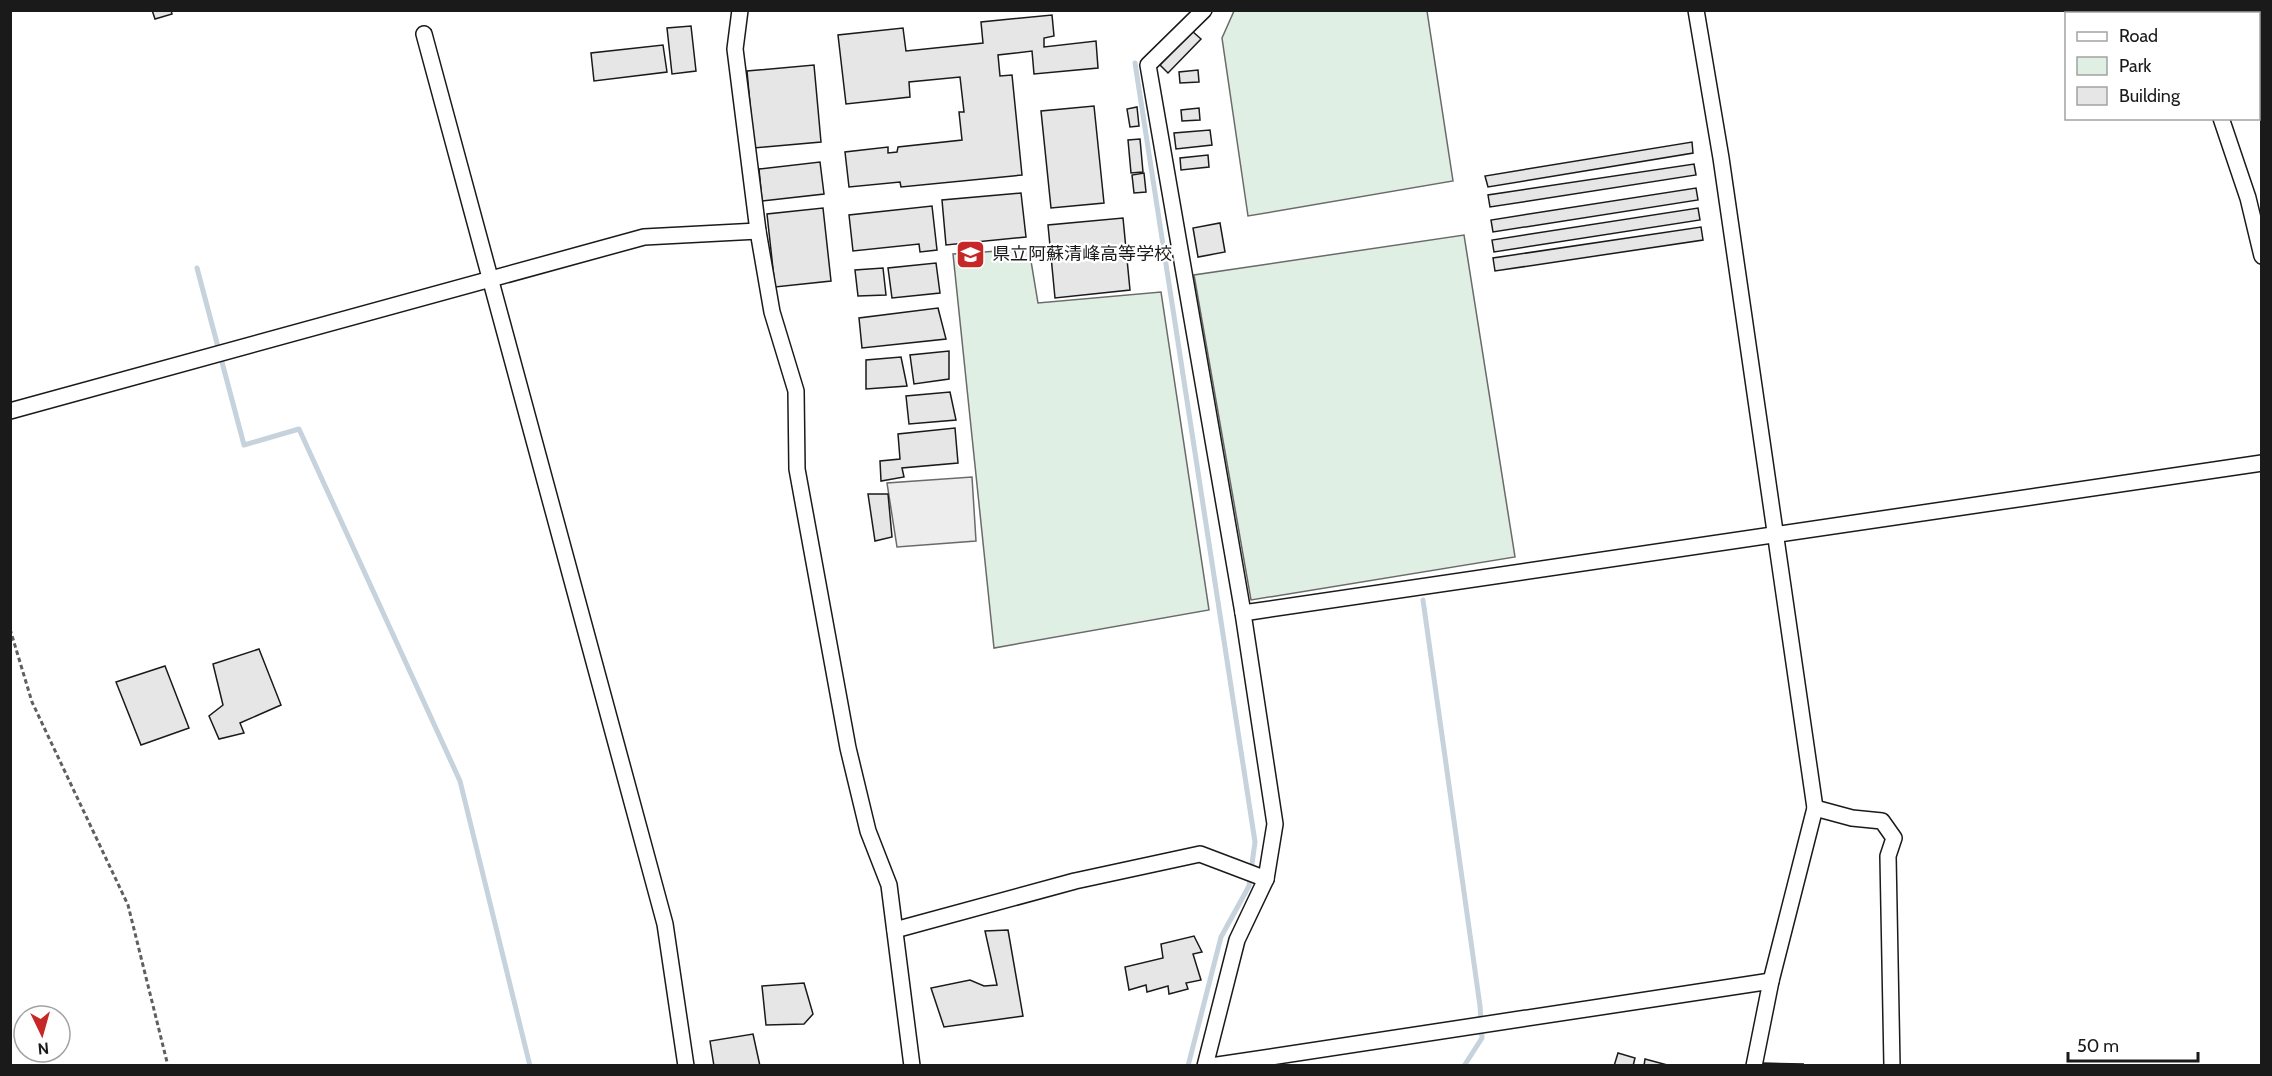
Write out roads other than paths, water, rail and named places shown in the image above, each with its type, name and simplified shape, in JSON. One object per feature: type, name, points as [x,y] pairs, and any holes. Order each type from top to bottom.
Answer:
[{"type":"street","points":[[740,10],[735,49],[758,231],[772,312],[796,391],[797,470],[849,748],[868,831],[889,885],[912,1065]]},
{"type":"street","points":[[1204,10],[1148,65],[1243,613],[1275,824],[1266,879],[1237,940],[1205,1065]]},
{"type":"street","points":[[1696,10],[1721,158],[1815,808],[1771,981],[1754,1065]]},
{"type":"street","points":[[424,34],[665,924],[686,1065]]},
{"type":"street","points":[[2222,120],[2248,198],[2262,256]]},
{"type":"street","points":[[10,411],[644,237],[758,231]]},
{"type":"street","points":[[1243,613],[1774,533],[2262,463]]},
{"type":"street","points":[[1815,808],[1852,818],[1882,821],[1894,838],[1888,856],[1892,1065]]},
{"type":"street","points":[[895,930],[1075,881],[1200,854],[1266,879]]},
{"type":"street","points":[[1211,1065],[1771,981]]},
{"type":"waterway","points":[[1135,63],[1255,842],[1249,886],[1221,937],[1188,1066]]},
{"type":"waterway","points":[[197,268],[244,445],[299,429],[460,781],[530,1066]]},
{"type":"waterway","points":[[1423,600],[1480,1006],[1482,1038],[1464,1066]]},
{"type":"place","name":"県立阿蘇清峰高等学校","points":[[971,254]]}]
